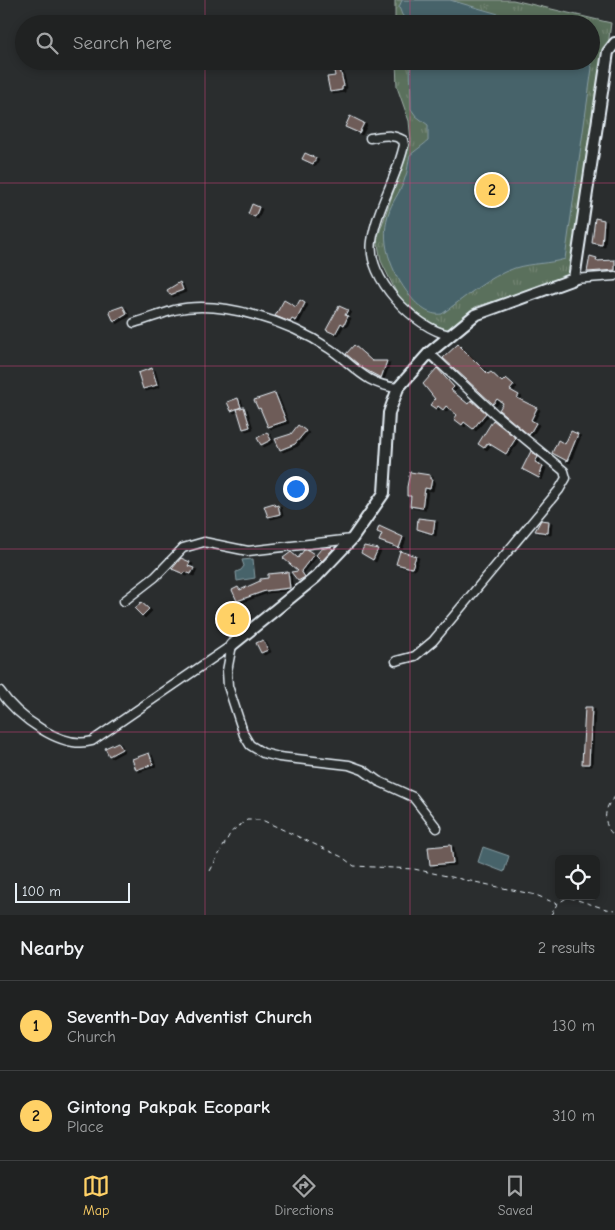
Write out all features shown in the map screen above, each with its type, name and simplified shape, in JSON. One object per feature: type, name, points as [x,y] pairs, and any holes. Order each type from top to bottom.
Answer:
[{"type":"street","points":[[574,279],[608,52],[615,43]]},
{"type":"street","points":[[370,138],[388,134],[403,140],[404,145],[372,241],[375,262],[387,290],[401,308],[426,327],[450,336]]},
{"type":"street","points":[[0,691],[14,709],[33,723],[68,741],[84,743],[92,741],[232,645],[316,577],[352,539],[384,493],[389,412],[398,388],[429,353],[475,315],[574,279],[615,276]]},
{"type":"street","points":[[134,323],[175,310],[199,307],[239,311],[304,334],[332,350],[367,379],[398,388]]},
{"type":"street","points":[[396,661],[415,656],[433,641],[559,490],[566,478],[564,471],[495,414],[429,353]]},
{"type":"street","points":[[124,601],[155,577],[183,548],[204,542],[248,551],[352,539]]},
{"type":"street","points":[[232,645],[228,686],[244,736],[250,745],[263,753],[278,757],[349,765],[363,770],[378,781],[406,792],[413,797],[437,828]]},
{"type":"path","points":[[615,797],[610,801],[605,812],[607,825],[615,836]]},
{"type":"path","points":[[210,871],[230,832],[247,820],[262,820],[288,830],[313,845],[342,857],[354,866],[414,869],[536,895],[557,904]]},
{"type":"path","points":[[552,915],[557,904],[568,897],[615,910]]},
{"type":"green space","points":[[395,0],[513,0],[577,15],[395,15]]},
{"type":"green space","points":[[600,20],[611,23],[578,274],[475,307],[450,330],[429,323],[398,296],[381,261],[377,239],[411,141],[409,121],[397,87],[396,70],[600,70]]},
{"type":"water","points":[[402,0],[450,0],[502,15],[402,15],[399,7]]},
{"type":"water","points":[[410,70],[592,70],[565,259],[521,266],[505,272],[477,288],[442,314],[424,310],[410,296],[397,277],[388,255],[385,232],[390,209],[404,182],[410,155],[428,141],[428,125],[416,116],[411,109]]},
{"type":"water","points":[[253,559],[255,578],[237,581],[236,572],[244,566],[242,560]]},
{"type":"water","points":[[483,847],[509,856],[504,872],[478,862]]},
{"type":"building","points":[[334,70],[340,70],[344,86],[342,90],[330,92],[327,77],[335,76]]},
{"type":"building","points":[[350,116],[364,123],[359,133],[345,127]]},
{"type":"building","points":[[305,153],[316,158],[313,164],[302,159]]},
{"type":"building","points":[[252,204],[259,207],[255,217],[248,214]]},
{"type":"building","points":[[595,218],[604,220],[602,245],[592,243]]},
{"type":"building","points":[[590,256],[597,258],[596,261],[615,260],[615,270],[587,272]]},
{"type":"building","points":[[180,282],[183,290],[170,295],[167,290]]},
{"type":"building","points":[[284,300],[296,307],[300,300],[305,303],[296,321],[292,319],[290,322],[275,316]]},
{"type":"building","points":[[123,306],[127,314],[114,322],[109,311]]},
{"type":"building","points":[[339,306],[348,310],[345,315],[348,316],[344,325],[341,323],[335,334],[326,330]]},
{"type":"building","points":[[458,344],[488,374],[491,372],[502,382],[506,378],[514,385],[510,390],[519,395],[517,398],[537,408],[531,420],[536,423],[529,435],[499,410],[503,403],[497,399],[493,404],[443,358]]},
{"type":"building","points":[[354,345],[372,361],[387,361],[381,378],[364,369],[346,354]]},
{"type":"building","points":[[152,368],[157,385],[143,389],[138,373]]},
{"type":"building","points":[[437,368],[454,387],[451,390],[468,404],[471,400],[486,413],[473,429],[464,422],[462,425],[454,419],[457,415],[446,406],[443,410],[438,406],[436,409],[430,405],[435,399],[423,384]]},
{"type":"building","points":[[275,393],[286,421],[268,427],[260,408],[258,409],[254,400]]},
{"type":"building","points":[[238,398],[241,407],[231,411],[227,402]]},
{"type":"building","points":[[244,407],[250,427],[243,429],[237,409]]},
{"type":"building","points":[[493,420],[516,438],[506,454],[488,443],[484,448],[478,444]]},
{"type":"building","points":[[298,425],[306,431],[295,444],[280,450],[275,439],[291,434]]},
{"type":"building","points":[[571,431],[578,434],[567,461],[552,453],[558,440],[565,444]]},
{"type":"building","points":[[267,432],[271,440],[261,445],[257,438]]},
{"type":"building","points":[[531,451],[538,457],[535,462],[543,466],[539,478],[522,469]]},
{"type":"building","points":[[410,472],[430,475],[430,479],[432,479],[430,489],[425,488],[422,508],[410,506],[411,496],[407,496],[407,487]]},
{"type":"building","points":[[274,503],[275,506],[278,505],[280,514],[268,517],[264,506]]},
{"type":"building","points":[[418,518],[435,520],[433,534],[417,529]]},
{"type":"building","points":[[541,520],[549,521],[548,533],[535,531]]},
{"type":"building","points":[[379,526],[403,537],[399,548],[379,541],[382,534],[377,532]]},
{"type":"building","points":[[364,546],[378,549],[373,560],[361,553]]},
{"type":"building","points":[[330,547],[333,549],[322,561],[316,555],[321,549]]},
{"type":"building","points":[[304,550],[314,554],[301,571],[305,577],[298,581],[291,572],[298,571],[283,558],[291,552],[298,558]]},
{"type":"building","points":[[400,551],[416,556],[412,568],[396,564]]},
{"type":"building","points":[[181,558],[190,562],[188,566],[194,568],[191,574],[185,572],[184,574],[172,569]]},
{"type":"building","points":[[288,572],[290,588],[265,591],[237,601],[232,590],[238,587],[240,590],[260,581],[260,579],[268,578],[268,574]]},
{"type":"building","points":[[141,602],[149,609],[142,616],[135,609]]},
{"type":"building","points":[[235,605],[244,627],[231,634],[221,611]]},
{"type":"building","points":[[263,640],[268,650],[261,653],[256,643]]},
{"type":"building","points":[[585,707],[592,707],[589,764],[582,764]]},
{"type":"building","points":[[118,742],[122,749],[109,756],[105,748]]},
{"type":"building","points":[[149,753],[153,764],[136,770],[132,759]]},
{"type":"building","points":[[451,845],[453,863],[430,865],[428,847]]},
{"type":"place","name":"Gintong Pakpak Ecopark","points":[[492,190]]},
{"type":"place","name":"Seventh-Day Adventist Church","points":[[233,619]]}]
